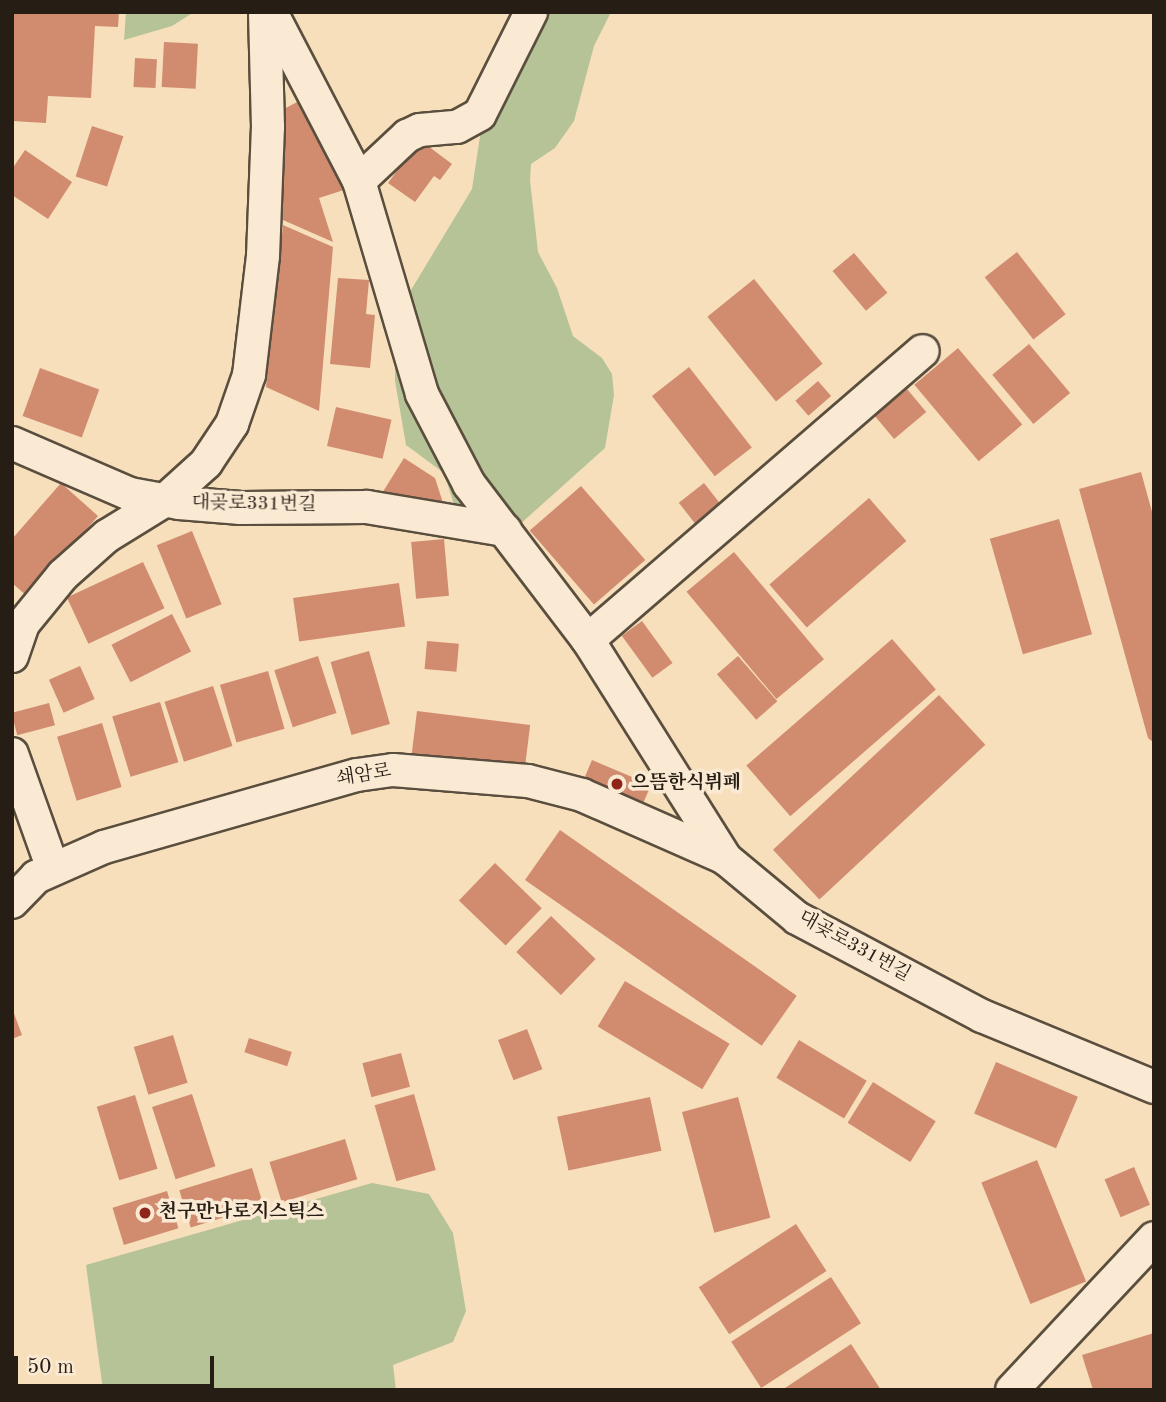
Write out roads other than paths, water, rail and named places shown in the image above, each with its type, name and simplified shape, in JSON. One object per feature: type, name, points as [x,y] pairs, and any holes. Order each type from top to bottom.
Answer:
[{"type":"lane","points":[[12,656],[23,624],[63,575],[107,536],[164,500],[206,463],[232,424],[249,375],[263,256],[268,127],[265,12]]},
{"type":"lane","name":"대곶로331번길","points":[[271,12],[359,181],[422,394],[469,484],[588,640],[726,859],[810,925],[982,1016],[1154,1087]]},
{"type":"lane","points":[[359,181],[407,136],[420,130],[457,127],[480,114],[531,12]]},
{"type":"lane","points":[[588,640],[923,351]]},
{"type":"lane","name":"대곶로331번길","points":[[12,443],[130,494],[241,508],[367,507],[505,530]]},
{"type":"lane","points":[[12,754],[53,869]]},
{"type":"lane","name":"쇄암로","points":[[12,902],[36,877],[104,847],[196,818],[356,775],[393,770],[528,781],[582,795],[726,859]]},
{"type":"lane","points":[[1012,1390],[1154,1238]]},
{"type":"place","name":"으뜸한식뷔페","points":[[617,784]]},
{"type":"place","name":"천구만나로지스틱스","points":[[145,1213]]}]
